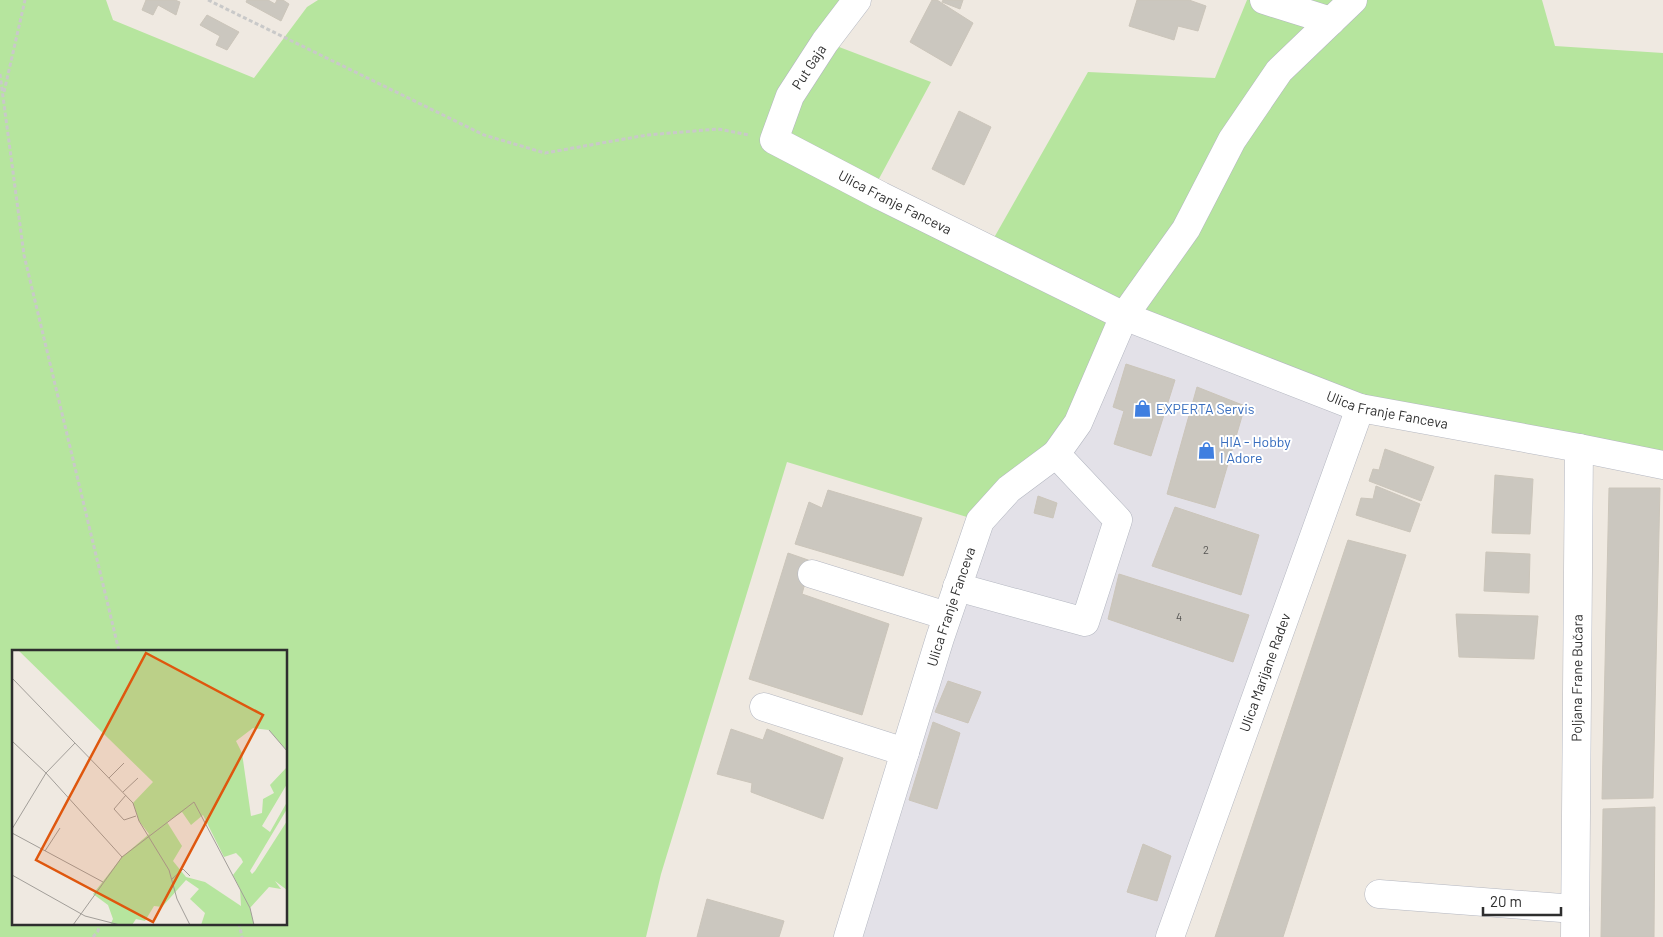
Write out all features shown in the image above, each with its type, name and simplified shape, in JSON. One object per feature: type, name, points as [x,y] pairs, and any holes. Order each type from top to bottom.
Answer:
[{"type":"street","name":"Put Gaja","points":[[774,140],[790,96],[825,42],[857,0]]},
{"type":"street","points":[[1264,0],[1331,21]]},
{"type":"street","points":[[1124,316],[1186,229],[1232,140],[1279,71],[1353,0]]},
{"type":"street","name":"Ulica Franje Fanceva","points":[[774,140],[881,196],[1124,316],[1360,408],[1663,465]]},
{"type":"street","name":"Ulica Franje Fanceva","points":[[848,937],[947,616],[980,521],[1009,489],[1056,454],[1078,423],[1124,316]]},
{"type":"street","name":"Ulica Marijane Radev","points":[[1170,937],[1360,408]]},
{"type":"street","name":"Poljana Frane Bučara","points":[[1575,937],[1579,448]]},
{"type":"street","points":[[957,587],[1085,622],[1118,520],[1056,454]]},
{"type":"street","points":[[812,574],[947,616]]},
{"type":"street","points":[[764,707],[904,752]]},
{"type":"street","points":[[1379,894],[1575,909]]},
{"type":"path","points":[[0,104],[4,96],[25,0]]},
{"type":"path","points":[[208,0],[484,136],[545,153],[648,135],[718,129],[774,140]]},
{"type":"path","points":[[0,74],[24,255],[118,650]]},
{"type":"path","points":[[92,937],[98,931],[100,924]]},
{"type":"path","points":[[239,924],[242,937]]},
{"type":"shaded area","points":[[1124,316],[1360,408],[1168,937],[848,937],[980,521]]},
{"type":"green space","points":[[0,0],[106,0],[113,20],[254,78],[307,7],[318,0],[857,0],[826,42],[931,82],[874,188],[991,243],[1088,72],[1215,78],[1247,0],[1542,0],[1555,46],[1663,53],[1663,465],[1360,408],[1124,316],[1078,423],[980,521],[787,462],[661,874],[646,937],[0,937]]},
{"type":"building","points":[[146,0],[175,0],[180,2],[176,15],[158,5],[153,15],[142,10]]},
{"type":"building","points":[[247,0],[268,0],[275,4],[277,0],[283,0],[289,4],[281,21],[246,2]]},
{"type":"building","points":[[932,0],[937,0],[973,23],[951,66],[910,42]]},
{"type":"building","points":[[943,0],[963,0],[960,9],[942,2]]},
{"type":"building","points":[[1137,0],[1189,0],[1206,6],[1198,31],[1178,26],[1174,40],[1129,26]]},
{"type":"building","points":[[207,15],[239,32],[227,50],[216,45],[220,36],[200,25]]},
{"type":"building","points":[[959,111],[991,127],[964,185],[932,169]]},
{"type":"building","name":"EXPERTA Servis","points":[[1126,364],[1175,380],[1151,456],[1114,444],[1124,411],[1113,407]]},
{"type":"building","name":"HIA - Hobby I Adore","points":[[1197,387],[1245,406],[1215,508],[1167,494]]},
{"type":"building","points":[[1385,449],[1434,467],[1421,501],[1369,481],[1373,469],[1379,470]]},
{"type":"building","points":[[1495,475],[1533,479],[1530,534],[1492,533]]},
{"type":"building","points":[[1376,486],[1420,504],[1410,532],[1356,515],[1361,498],[1373,499]]},
{"type":"building","points":[[1609,488],[1660,488],[1653,798],[1602,799]]},
{"type":"building","points":[[828,490],[922,518],[903,576],[795,544],[809,502],[822,508]]},
{"type":"building","points":[[1038,496],[1057,503],[1053,518],[1034,513]]},
{"type":"building","points":[[1175,507],[1259,535],[1241,595],[1152,566]]},
{"type":"building","points":[[1348,540],[1406,555],[1283,937],[1215,937]]},
{"type":"building","points":[[1486,552],[1530,554],[1529,593],[1484,591]]},
{"type":"building","points":[[788,553],[811,561],[802,594],[889,624],[862,715],[749,679]]},
{"type":"building","points":[[1119,574],[1249,615],[1233,662],[1108,619]]},
{"type":"building","points":[[1456,614],[1538,616],[1534,659],[1459,657]]},
{"type":"building","points":[[948,681],[981,692],[968,723],[935,712]]},
{"type":"building","points":[[933,722],[960,733],[937,809],[909,800]]},
{"type":"building","points":[[731,729],[763,740],[767,729],[843,758],[823,819],[751,792],[752,783],[717,774]]},
{"type":"building","points":[[1655,807],[1654,937],[1601,937],[1603,809]]},
{"type":"building","points":[[1143,844],[1171,856],[1157,901],[1127,892]]},
{"type":"building","points":[[707,899],[784,921],[779,937],[697,937]]},
{"type":"place","name":"EXPERTA Servis","points":[[1142,409]]},
{"type":"place","name":"HIA - Hobby I Adore","points":[[1206,450]]}]
